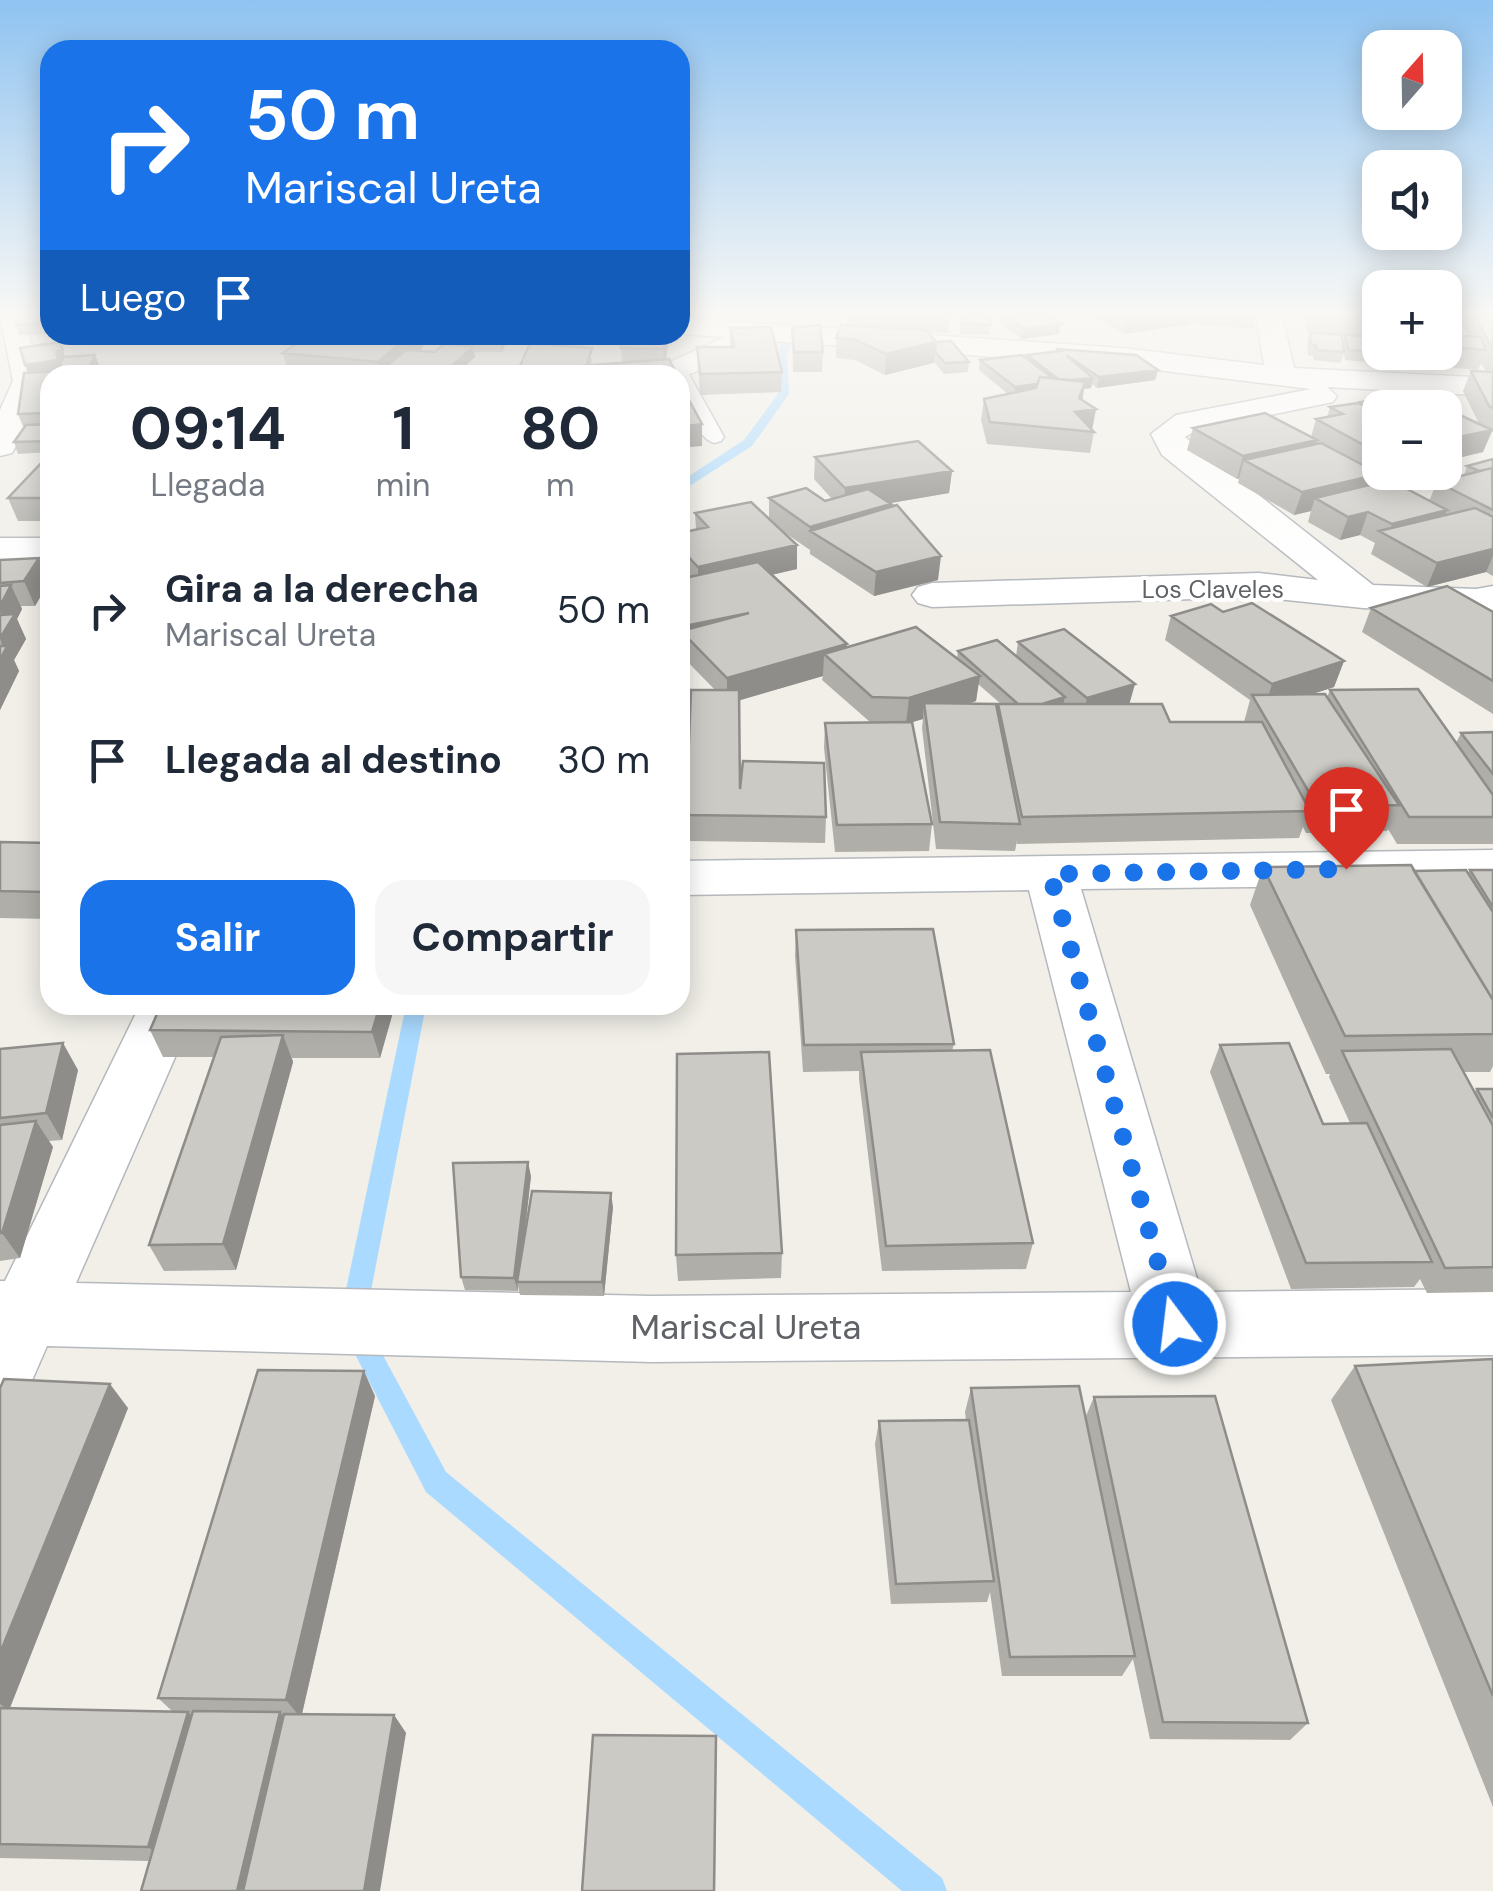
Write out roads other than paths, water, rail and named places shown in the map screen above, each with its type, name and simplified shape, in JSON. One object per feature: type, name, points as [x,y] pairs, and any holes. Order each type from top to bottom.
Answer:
[{"type":"street","points":[[0,446],[17,404]]},
{"type":"street","points":[[1279,404],[1187,422],[1167,434],[1174,448],[1363,596]]},
{"type":"street","points":[[0,549],[40,549]]},
{"type":"street","name":"Los Claveles","points":[[932,595],[1259,585],[1363,596],[1476,602],[1493,598]]},
{"type":"street","points":[[690,878],[1493,867]]},
{"type":"street","points":[[1050,874],[1175,1324]]},
{"type":"street","points":[[9,1332],[164,1015]]},
{"type":"street","name":"Mariscal Ureta","points":[[9,1332],[518,1325],[651,1329],[1493,1322]]},
{"type":"lane","points":[[690,404],[714,436]]},
{"type":"waterway","points":[[690,481],[748,443],[776,404]]},
{"type":"waterway","points":[[414,1015],[352,1323],[436,1482],[929,1891]]}]
